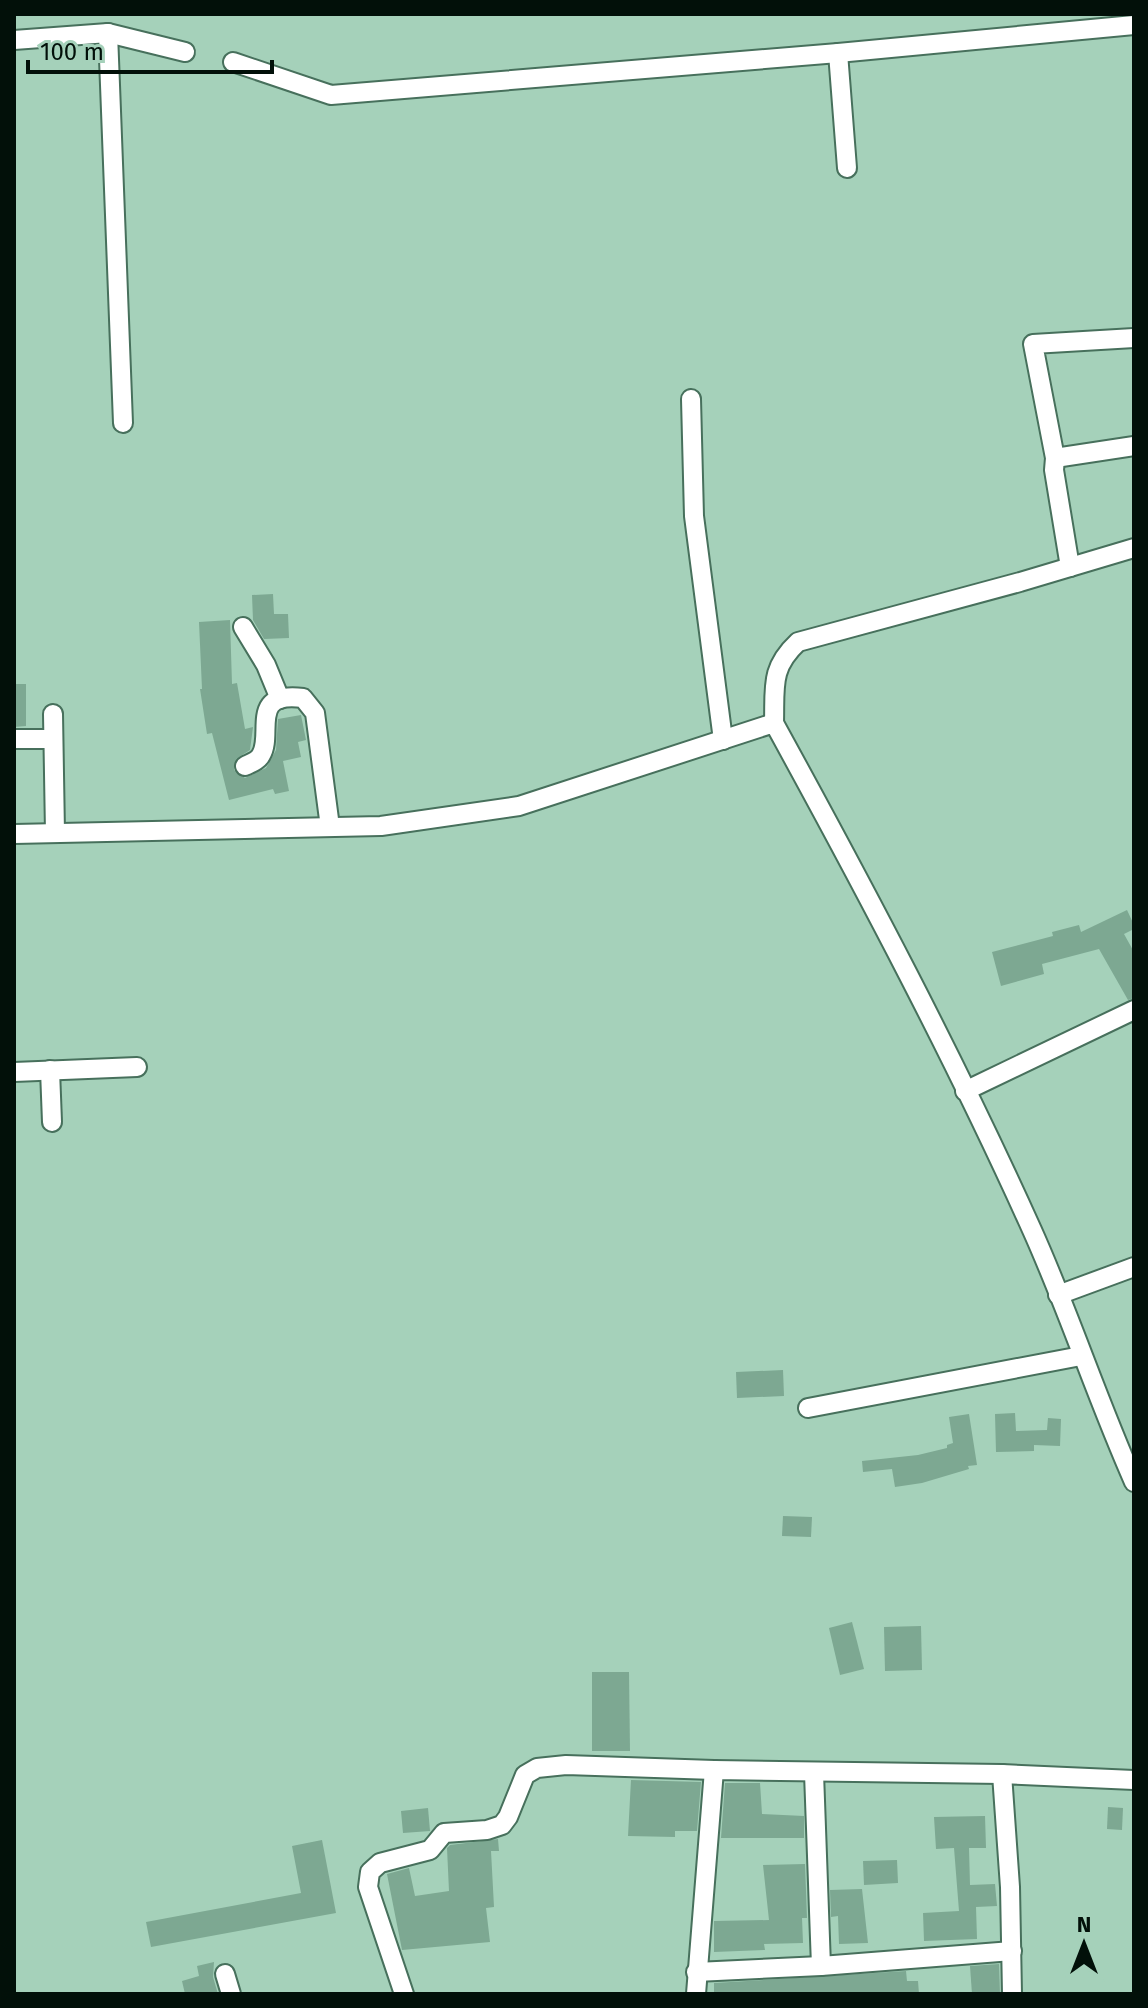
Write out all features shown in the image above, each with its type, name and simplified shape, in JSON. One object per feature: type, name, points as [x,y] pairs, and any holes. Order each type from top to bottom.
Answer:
[{"type":"street","points":[[233,62],[331,95],[1134,25]]},
{"type":"street","points":[[14,40],[108,33],[185,52]]},
{"type":"street","points":[[108,33],[123,423]]},
{"type":"street","points":[[838,53],[847,168]]},
{"type":"street","points":[[1070,567],[1054,470],[1055,458],[1033,344],[1134,338]]},
{"type":"street","points":[[691,399],[694,516],[723,740]]},
{"type":"street","points":[[1055,458],[1134,446]]},
{"type":"street","points":[[1134,548],[798,642],[783,656],[775,680],[774,723],[886,929],[1033,1231],[1134,1482]]},
{"type":"street","points":[[243,627],[266,665],[280,699]]},
{"type":"street","points":[[245,766],[259,759],[263,751],[264,718],[269,708],[280,699],[303,698],[315,713],[330,827]]},
{"type":"street","points":[[53,714],[55,833]]},
{"type":"street","points":[[14,834],[381,826],[519,806],[774,723]]},
{"type":"street","points":[[14,739],[52,739]]},
{"type":"street","points":[[965,1091],[1134,1010]]},
{"type":"street","points":[[14,1072],[137,1067]]},
{"type":"street","points":[[50,1070],[52,1122]]},
{"type":"street","points":[[1058,1295],[1134,1267]]},
{"type":"street","points":[[808,1408],[1081,1356]]},
{"type":"street","points":[[404,1994],[368,1887],[370,1872],[380,1863],[430,1850],[444,1833],[487,1830],[502,1825],[525,1775],[537,1768],[566,1765],[814,1773],[1002,1774],[1134,1780]]},
{"type":"street","points":[[696,1994],[714,1770]]},
{"type":"street","points":[[814,1773],[821,1966]]},
{"type":"street","points":[[1002,1774],[1012,1994]]},
{"type":"street","points":[[696,1972],[1012,1951]]},
{"type":"street","points":[[225,1974],[231,1994]]},
{"type":"building","points":[[273,594],[274,614],[288,614],[289,638],[264,639],[253,620],[252,595]]},
{"type":"building","points":[[230,620],[232,684],[237,683],[245,729],[253,727],[250,750],[236,759],[234,770],[245,778],[266,768],[276,750],[278,719],[301,715],[306,740],[298,742],[301,757],[283,761],[289,791],[275,794],[273,789],[229,800],[212,733],[207,734],[200,689],[199,622]]},
{"type":"building","points":[[14,684],[26,684],[26,726],[14,727]]},
{"type":"building","points":[[1127,910],[1134,925],[1134,929],[1124,934],[1134,952],[1134,998],[1128,1000],[1099,949],[1042,964],[1044,974],[1001,986],[992,952],[1053,936],[1052,932],[1079,925],[1081,932]]},
{"type":"building","points":[[783,1370],[784,1396],[737,1398],[736,1372]]},
{"type":"building","points":[[1015,1413],[1016,1431],[1047,1430],[1048,1418],[1061,1419],[1060,1446],[1034,1445],[1034,1451],[996,1452],[995,1414]]},
{"type":"building","points":[[969,1414],[977,1465],[922,1483],[895,1487],[892,1469],[863,1472],[862,1461],[918,1455],[947,1448],[953,1443],[949,1417]]},
{"type":"building","points":[[783,1516],[812,1517],[811,1537],[782,1536]]},
{"type":"building","points":[[852,1622],[864,1669],[840,1675],[829,1628]]},
{"type":"building","points":[[921,1626],[922,1670],[885,1671],[884,1627]]},
{"type":"building","points":[[592,1672],[629,1672],[630,1751],[592,1751]]},
{"type":"building","points":[[631,1780],[701,1782],[697,1831],[675,1831],[675,1837],[628,1836]]},
{"type":"building","points":[[725,1783],[760,1783],[762,1814],[804,1816],[804,1838],[721,1838]]},
{"type":"building","points":[[1108,1807],[1123,1808],[1122,1830],[1107,1829]]},
{"type":"building","points":[[428,1808],[430,1831],[403,1833],[401,1811]]},
{"type":"building","points":[[985,1816],[986,1848],[969,1848],[970,1885],[995,1884],[997,1906],[976,1907],[977,1939],[924,1941],[923,1913],[959,1911],[954,1848],[936,1849],[934,1817]]},
{"type":"building","points":[[498,1839],[499,1851],[491,1851],[494,1907],[486,1908],[490,1942],[402,1950],[387,1874],[409,1868],[415,1896],[449,1891],[447,1848],[450,1845]]},
{"type":"building","points":[[322,1840],[336,1913],[151,1947],[146,1922],[301,1893],[292,1846]]},
{"type":"building","points":[[897,1860],[898,1883],[864,1885],[863,1861]]},
{"type":"building","points":[[805,1864],[807,1918],[802,1918],[803,1943],[764,1944],[765,1950],[714,1952],[714,1921],[769,1920],[763,1865]]},
{"type":"building","points":[[862,1889],[868,1943],[839,1944],[838,1916],[831,1917],[830,1890]]},
{"type":"building","points":[[214,1962],[213,1977],[218,1994],[185,1994],[182,1981],[199,1976],[197,1966]]},
{"type":"building","points":[[999,1964],[1000,1994],[972,1994],[970,1966]]},
{"type":"building","points":[[906,1971],[907,1981],[918,1981],[919,1994],[714,1994],[714,1983]]}]
